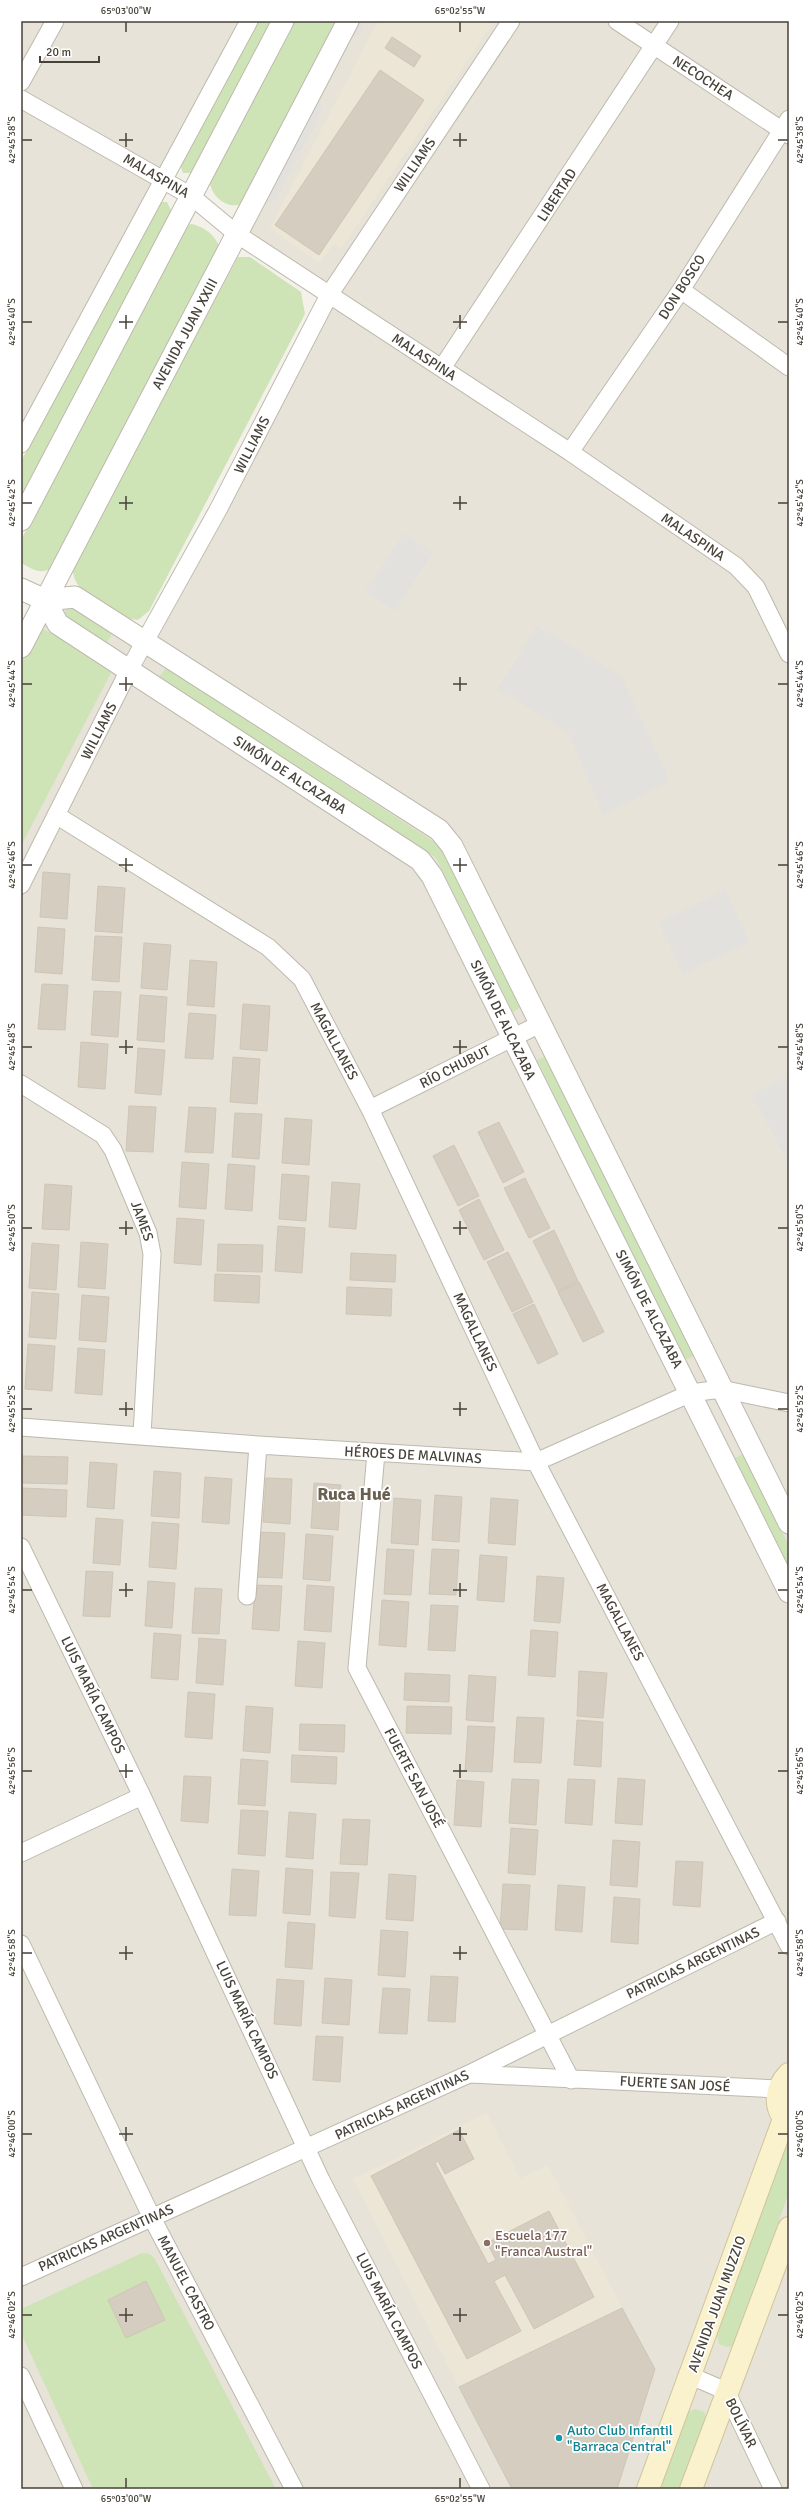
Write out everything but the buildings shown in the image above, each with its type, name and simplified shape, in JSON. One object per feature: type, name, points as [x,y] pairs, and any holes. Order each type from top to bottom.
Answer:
[{"type":"main road","points":[[784,2082],[777,2100],[787,2121]]},
{"type":"main road","name":"AVENIDA JUAN MUZZIO","points":[[648,2489],[787,2121]]},
{"type":"main road","points":[[691,2489],[726,2391],[789,2228]]},
{"type":"street","points":[[21,82],[55,21]]},
{"type":"street","points":[[21,444],[249,21]]},
{"type":"street","points":[[21,520],[283,21]]},
{"type":"street","name":"AVENIDA JUAN XXIII","points":[[21,646],[238,235],[348,21]]},
{"type":"street","name":"WILLIAMS","points":[[21,885],[130,670],[219,508],[328,295],[511,21]]},
{"type":"street","name":"NECOCHEA","points":[[617,21],[787,128]]},
{"type":"street","name":"LIBERTAD","points":[[442,368],[670,21]]},
{"type":"street","name":"MALASPINA","points":[[21,99],[191,196],[238,235],[570,452],[736,566],[756,587],[789,654]]},
{"type":"street","name":"DON BOSCO","points":[[570,452],[681,290],[787,128]]},
{"type":"street","points":[[681,290],[789,367]]},
{"type":"street","points":[[21,589],[45,600]]},
{"type":"street","name":"SIMÓN DE ALCAZABA","points":[[789,1523],[452,846],[439,830],[146,641],[75,597],[45,600],[58,624],[420,860],[432,876],[789,1592]]},
{"type":"street","name":"MAGALLANES","points":[[56,815],[268,947],[302,979],[370,1109],[536,1462],[789,1946]]},
{"type":"street","name":"RÍO CHUBUT","points":[[370,1109],[540,1024]]},
{"type":"street","name":"JAMES","points":[[21,1084],[103,1135],[113,1150],[148,1233],[152,1254],[142,1435]]},
{"type":"street","name":"HÉROES DE MALVINAS","points":[[21,1427],[258,1445],[536,1462],[691,1393],[721,1389],[789,1403]]},
{"type":"street","points":[[246,1596],[258,1445]]},
{"type":"street","name":"FUERTE SAN JOSÉ","points":[[376,1453],[357,1668],[571,2080]]},
{"type":"street","name":"LUIS MARÍA CAMPOS","points":[[21,1547],[142,1796],[306,2149],[481,2489]]},
{"type":"street","points":[[21,1853],[142,1796]]},
{"type":"street","name":"PATRICIAS ARGENTINAS","points":[[21,2277],[469,2074],[776,1921]]},
{"type":"street","name":"MANUEL CASTRO","points":[[21,1944],[152,2218],[294,2489]]},
{"type":"street","name":"FUERTE SAN JOSÉ","points":[[469,2074],[571,2080],[784,2082]]},
{"type":"street","points":[[21,2376],[74,2489]]},
{"type":"street","name":"BOLÍVAR","points":[[691,2376],[726,2391],[773,2489]]},
{"type":"shaded area","points":[[21,21],[249,21],[21,444]]},
{"type":"shaded area","points":[[348,21],[789,21],[789,2489],[21,2489],[21,647],[45,600],[75,597],[146,641],[328,295],[238,235]]},
{"type":"shaded area","points":[[358,21],[366,21],[358,36],[349,37]]},
{"type":"shaded area","points":[[378,21],[494,21],[341,249],[334,243],[320,264],[270,228]]},
{"type":"shaded area","points":[[320,96],[322,111],[276,200],[263,205]]},
{"type":"shaded area","points":[[404,533],[433,553],[395,611],[365,592]]},
{"type":"shaded area","points":[[537,626],[621,675],[670,781],[603,815],[568,732],[497,689]]},
{"type":"shaded area","points":[[725,890],[750,942],[683,974],[658,922]]},
{"type":"shaded area","points":[[789,1076],[789,1164],[752,1095]]},
{"type":"shaded area","name":"Escuela 177 \"Franca Austral\"","points":[[487,2113],[520,2178],[548,2165],[622,2308],[459,2387],[353,2179]]},
{"type":"green space","points":[[258,21],[272,21],[193,173],[183,173],[180,165]]},
{"type":"green space","points":[[293,21],[337,21],[245,202],[239,205],[226,204],[216,196],[212,190],[210,178]]},
{"type":"green space","points":[[161,202],[167,202],[172,212],[21,499],[21,461]]},
{"type":"green space","points":[[190,224],[205,229],[209,232],[219,245],[220,250],[52,568],[44,571],[32,569],[21,563],[21,540],[185,228]]},
{"type":"green space","points":[[238,257],[250,257],[301,292],[305,314],[149,611],[138,620],[131,619],[103,605],[85,593],[78,585],[74,576],[73,566]]},
{"type":"green space","points":[[68,606],[113,632],[107,642],[63,615]]},
{"type":"green space","points":[[39,627],[114,667],[21,846],[21,662]]},
{"type":"green space","points":[[166,668],[442,847],[521,1007],[513,1012],[436,858],[159,677]]},
{"type":"green space","points":[[546,1056],[694,1356],[685,1360],[537,1060]]},
{"type":"green space","points":[[743,1454],[789,1546],[789,1567],[735,1458]]},
{"type":"green space","points":[[789,2133],[789,2192],[734,2346],[727,2347],[719,2344],[717,2335]]},
{"type":"green space","points":[[142,2253],[150,2254],[155,2259],[276,2489],[93,2489],[21,2333],[21,2309]]},
{"type":"green space","points":[[695,2409],[704,2412],[707,2420],[682,2489],[659,2489],[688,2412]]},
{"type":"place","name":"Escuela 177 \"Franca Austral\"","points":[[487,2243]]},
{"type":"place","name":"Auto Club Infantil \"Barraca Central\"","points":[[559,2438]]},
{"type":"district","name":"Ruca Hué","points":[[354,1494]]}]
